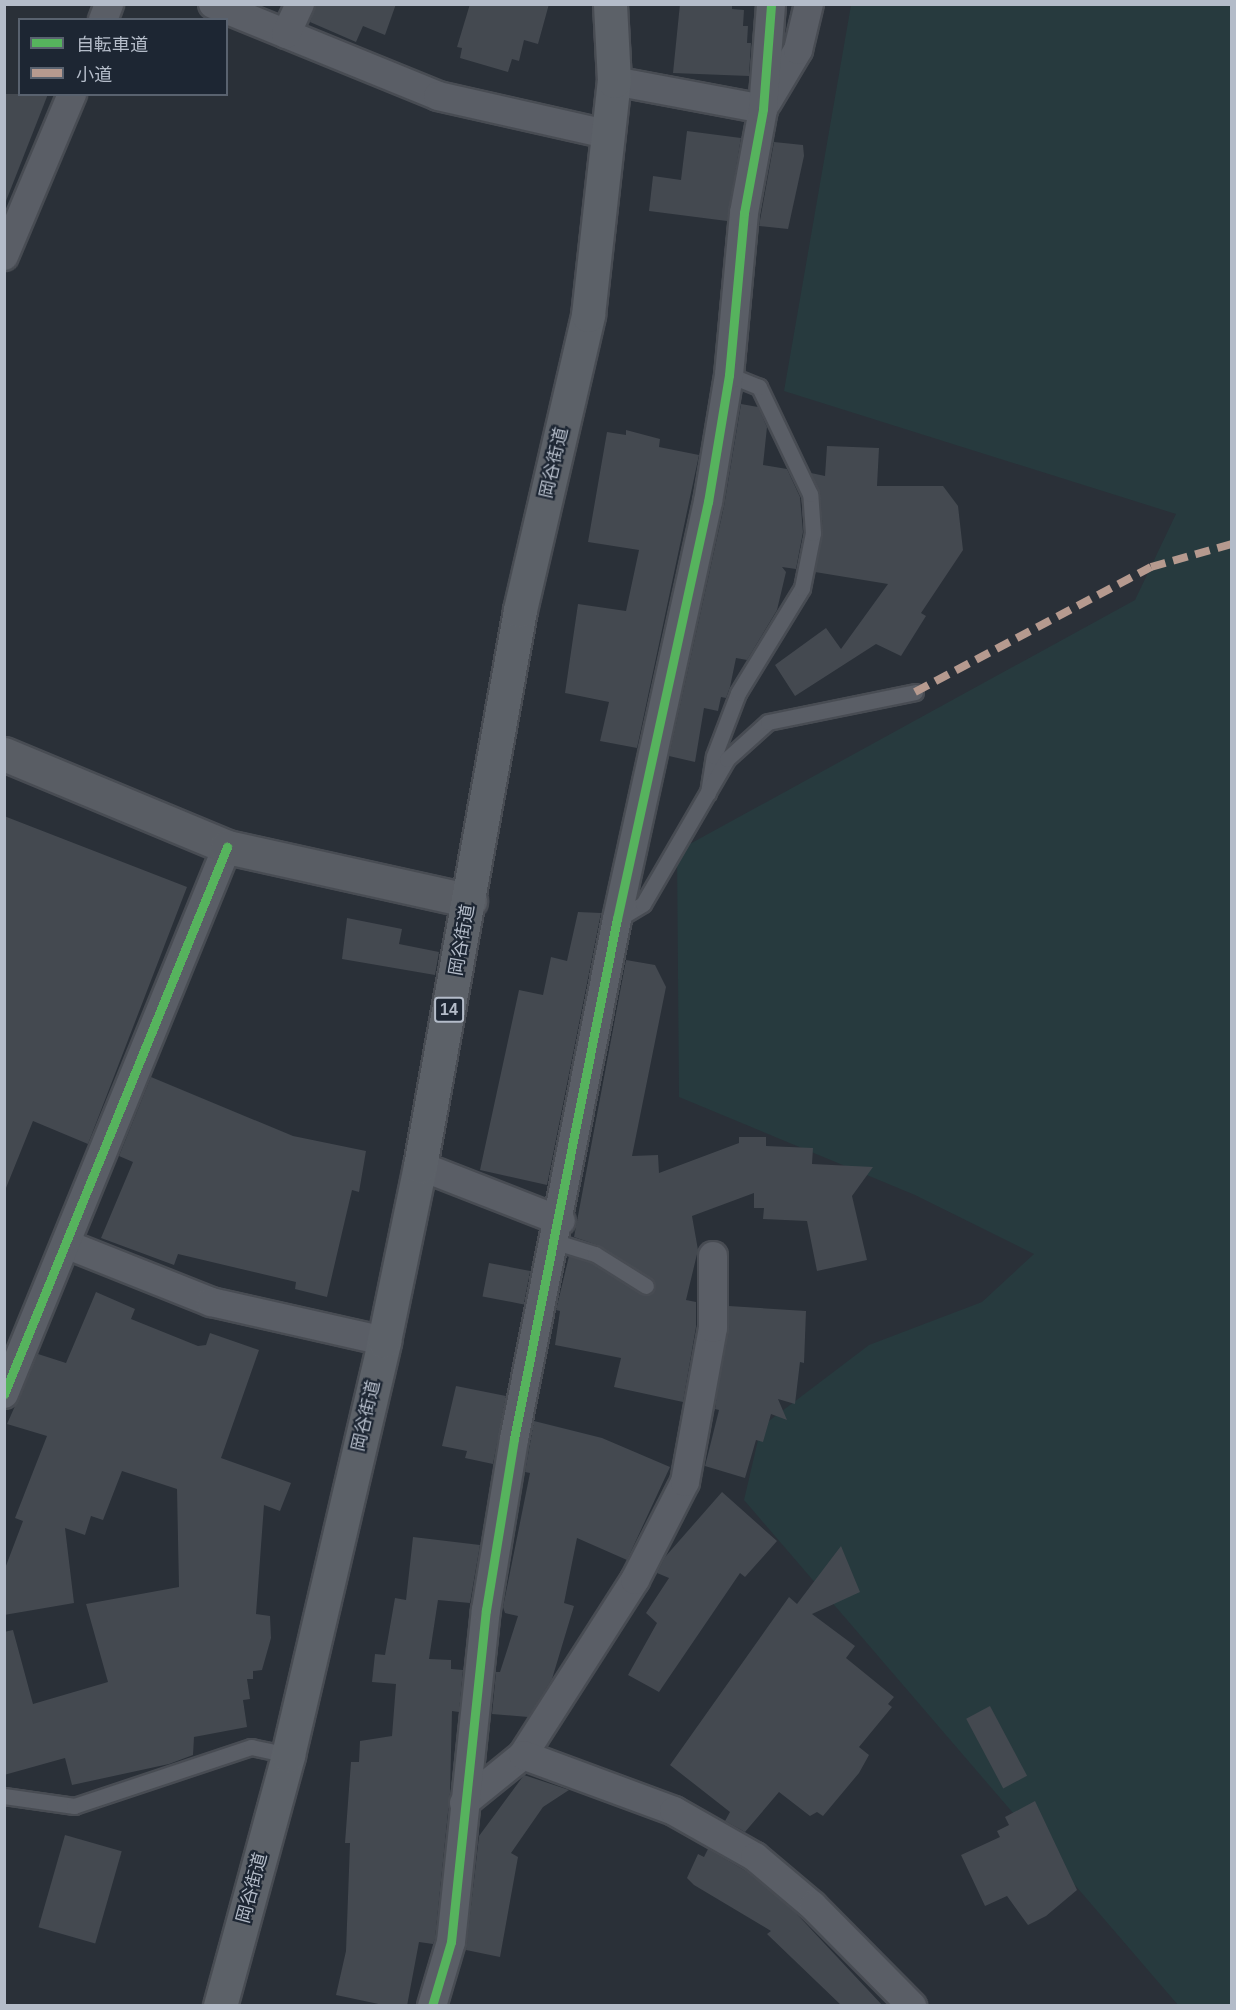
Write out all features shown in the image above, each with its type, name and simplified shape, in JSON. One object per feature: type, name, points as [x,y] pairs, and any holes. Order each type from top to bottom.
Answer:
[{"type":"main road","name":"岡谷街道","points":[[220,2006],[288,1755],[384,1341],[470,901],[520,610],[588,315],[614,81],[610,4]]},
{"type":"street","points":[[213,4],[438,96],[607,134]]},
{"type":"street","points":[[286,34],[300,4]]},
{"type":"street","points":[[432,2006],[452,1942],[464,1803],[486,1610],[514,1439],[559,1231],[617,919],[708,502],[729,375],[744,213],[763,109],[771,4]]},
{"type":"street","points":[[763,109],[798,50],[809,4]]},
{"type":"street","points":[[614,81],[763,109]]},
{"type":"street","points":[[4,256],[71,96]]},
{"type":"street","points":[[4,754],[227,847],[470,901]]},
{"type":"street","points":[[4,1394],[68,1245],[227,847]]},
{"type":"street","points":[[420,1166],[559,1231]]},
{"type":"street","points":[[68,1245],[211,1302],[384,1341]]},
{"type":"street","points":[[464,1803],[524,1755],[635,1580],[685,1482],[713,1328],[713,1256]]},
{"type":"street","points":[[524,1755],[674,1811],[755,1857],[813,1906],[912,2006]]},
{"type":"lane","points":[[708,793],[714,756],[738,693],[802,588],[813,533],[810,494],[759,387],[729,375]]},
{"type":"lane","points":[[617,919],[642,904],[727,759],[768,722],[915,692]]},
{"type":"lane","points":[[559,1231],[646,1286]]},
{"type":"lane","points":[[4,1796],[74,1806],[252,1747],[288,1755]]},
{"type":"green space","points":[[851,5],[1231,5],[1231,2005],[1178,2005],[744,1500],[761,1427],[869,1345],[982,1302],[1034,1254],[915,1195],[679,1097],[677,851],[1135,600],[1176,514],[784,391]]},
{"type":"building","points":[[316,4],[396,4],[385,35],[363,26],[356,42],[310,22]]},
{"type":"building","points":[[470,4],[549,4],[538,44],[524,40],[519,61],[512,59],[508,72],[460,58],[462,48],[457,47]]},
{"type":"building","points":[[680,4],[732,4],[732,9],[744,10],[743,26],[748,26],[747,43],[751,43],[749,76],[673,73]]},
{"type":"building","points":[[4,94],[47,96],[6,201],[4,201]]},
{"type":"building","points":[[687,131],[741,138],[727,221],[649,211],[653,176],[681,180]]},
{"type":"building","points":[[774,142],[803,145],[804,156],[788,229],[759,226]]},
{"type":"building","points":[[741,404],[758,407],[767,427],[763,465],[787,469],[800,497],[803,532],[796,569],[782,567],[786,572],[777,610],[747,660],[736,658],[730,687],[726,698],[721,697],[718,711],[704,708],[695,762],[669,756],[724,506]]},
{"type":"building","points":[[626,430],[660,439],[659,447],[699,455],[637,748],[600,741],[609,702],[565,693],[578,604],[626,611],[639,550],[588,542],[607,432],[626,435]]},
{"type":"building","points":[[827,446],[879,448],[877,486],[943,486],[958,506],[963,550],[921,613],[926,616],[901,656],[876,644],[795,696],[775,665],[826,628],[841,649],[888,584],[815,572],[823,532],[820,493],[811,473],[825,476]]},
{"type":"building","points":[[4,816],[187,887],[88,1144],[33,1121],[6,1188]]},
{"type":"building","points":[[578,912],[601,913],[547,1185],[480,1170],[519,990],[543,995],[551,957],[567,961]]},
{"type":"building","points":[[347,918],[402,929],[399,944],[439,952],[435,975],[342,959]]},
{"type":"building","points":[[626,960],[655,965],[666,987],[632,1156],[658,1155],[659,1173],[739,1143],[739,1137],[766,1137],[766,1146],[813,1148],[812,1164],[873,1167],[852,1196],[867,1260],[817,1271],[807,1221],[763,1219],[764,1208],[754,1208],[754,1193],[692,1216],[698,1250],[686,1300],[696,1302],[696,1327],[683,1402],[614,1387],[621,1358],[555,1345],[560,1311],[556,1310],[569,1256],[591,1263],[641,1294],[651,1294],[656,1287],[651,1278],[600,1246],[574,1237]]},
{"type":"building","points":[[151,1077],[293,1136],[366,1151],[359,1192],[352,1190],[327,1297],[295,1289],[296,1282],[178,1254],[174,1265],[101,1238],[133,1162],[119,1156]]},
{"type":"building","points":[[489,1263],[530,1271],[524,1304],[483,1296]]},
{"type":"building","points":[[96,1292],[135,1309],[131,1319],[198,1346],[206,1345],[210,1333],[259,1350],[221,1458],[291,1483],[280,1511],[264,1505],[256,1614],[270,1616],[271,1638],[262,1670],[253,1671],[253,1679],[247,1679],[250,1699],[243,1700],[247,1727],[194,1737],[193,1755],[169,1764],[72,1785],[65,1758],[4,1775],[4,1632],[13,1630],[33,1704],[108,1682],[86,1604],[179,1587],[177,1489],[122,1471],[103,1520],[91,1516],[85,1535],[65,1528],[74,1603],[4,1615],[4,1571],[23,1521],[15,1518],[47,1436],[7,1424],[38,1354],[66,1363]]},
{"type":"building","points":[[729,1306],[806,1311],[804,1363],[800,1362],[795,1404],[778,1399],[787,1420],[771,1414],[763,1442],[756,1440],[745,1478],[705,1466],[719,1410],[715,1409]]},
{"type":"building","points":[[456,1386],[506,1396],[493,1464],[465,1458],[467,1451],[442,1446]]},
{"type":"building","points":[[534,1421],[602,1438],[670,1467],[627,1560],[577,1538],[564,1603],[574,1606],[552,1679],[528,1717],[492,1714],[496,1672],[500,1672],[518,1616],[505,1613],[503,1607],[530,1473],[525,1472]]},
{"type":"building","points":[[722,1492],[777,1541],[745,1577],[740,1573],[659,1692],[628,1675],[657,1623],[646,1613],[669,1578],[657,1573],[665,1557]]},
{"type":"building","points":[[413,1537],[480,1545],[470,1603],[438,1600],[429,1659],[451,1660],[451,1669],[463,1670],[459,1712],[452,1711],[450,1793],[435,1939],[433,1944],[419,1942],[407,2006],[388,2006],[336,1995],[346,1951],[350,1843],[345,1843],[351,1762],[359,1762],[360,1741],[392,1736],[396,1684],[372,1682],[375,1654],[385,1655],[395,1598],[406,1600]]},
{"type":"building","points":[[841,1546],[860,1592],[812,1614],[855,1646],[846,1658],[894,1697],[888,1704],[892,1707],[859,1747],[869,1755],[859,1773],[823,1816],[817,1812],[810,1816],[779,1792],[745,1832],[725,1821],[730,1812],[670,1765],[789,1597],[797,1604]]},
{"type":"building","points":[[990,1706],[1027,1776],[1003,1788],[966,1719]]},
{"type":"building","points":[[524,1775],[569,1790],[543,1807],[511,1853],[518,1857],[500,1957],[466,1950],[479,1836]]},
{"type":"building","points":[[1035,1801],[1077,1890],[1046,1916],[1028,1925],[1007,1896],[985,1906],[961,1855],[1000,1837],[997,1831],[1009,1825],[1005,1817]]},
{"type":"building","points":[[65,1835],[122,1851],[95,1944],[39,1927]]},
{"type":"building","points":[[708,1849],[746,1871],[794,1911],[883,2006],[842,2006],[767,1934],[771,1931],[694,1885],[687,1878],[698,1854],[704,1857]]},
{"type":"marked path","points":[[915,692],[1151,567],[1232,544]]},
{"type":"cycle path","points":[[432,2006],[451,1942],[486,1610],[514,1439],[617,919],[708,502],[729,375],[744,213],[763,109],[771,4]]},
{"type":"cycle path","points":[[4,1394],[227,847]]}]
